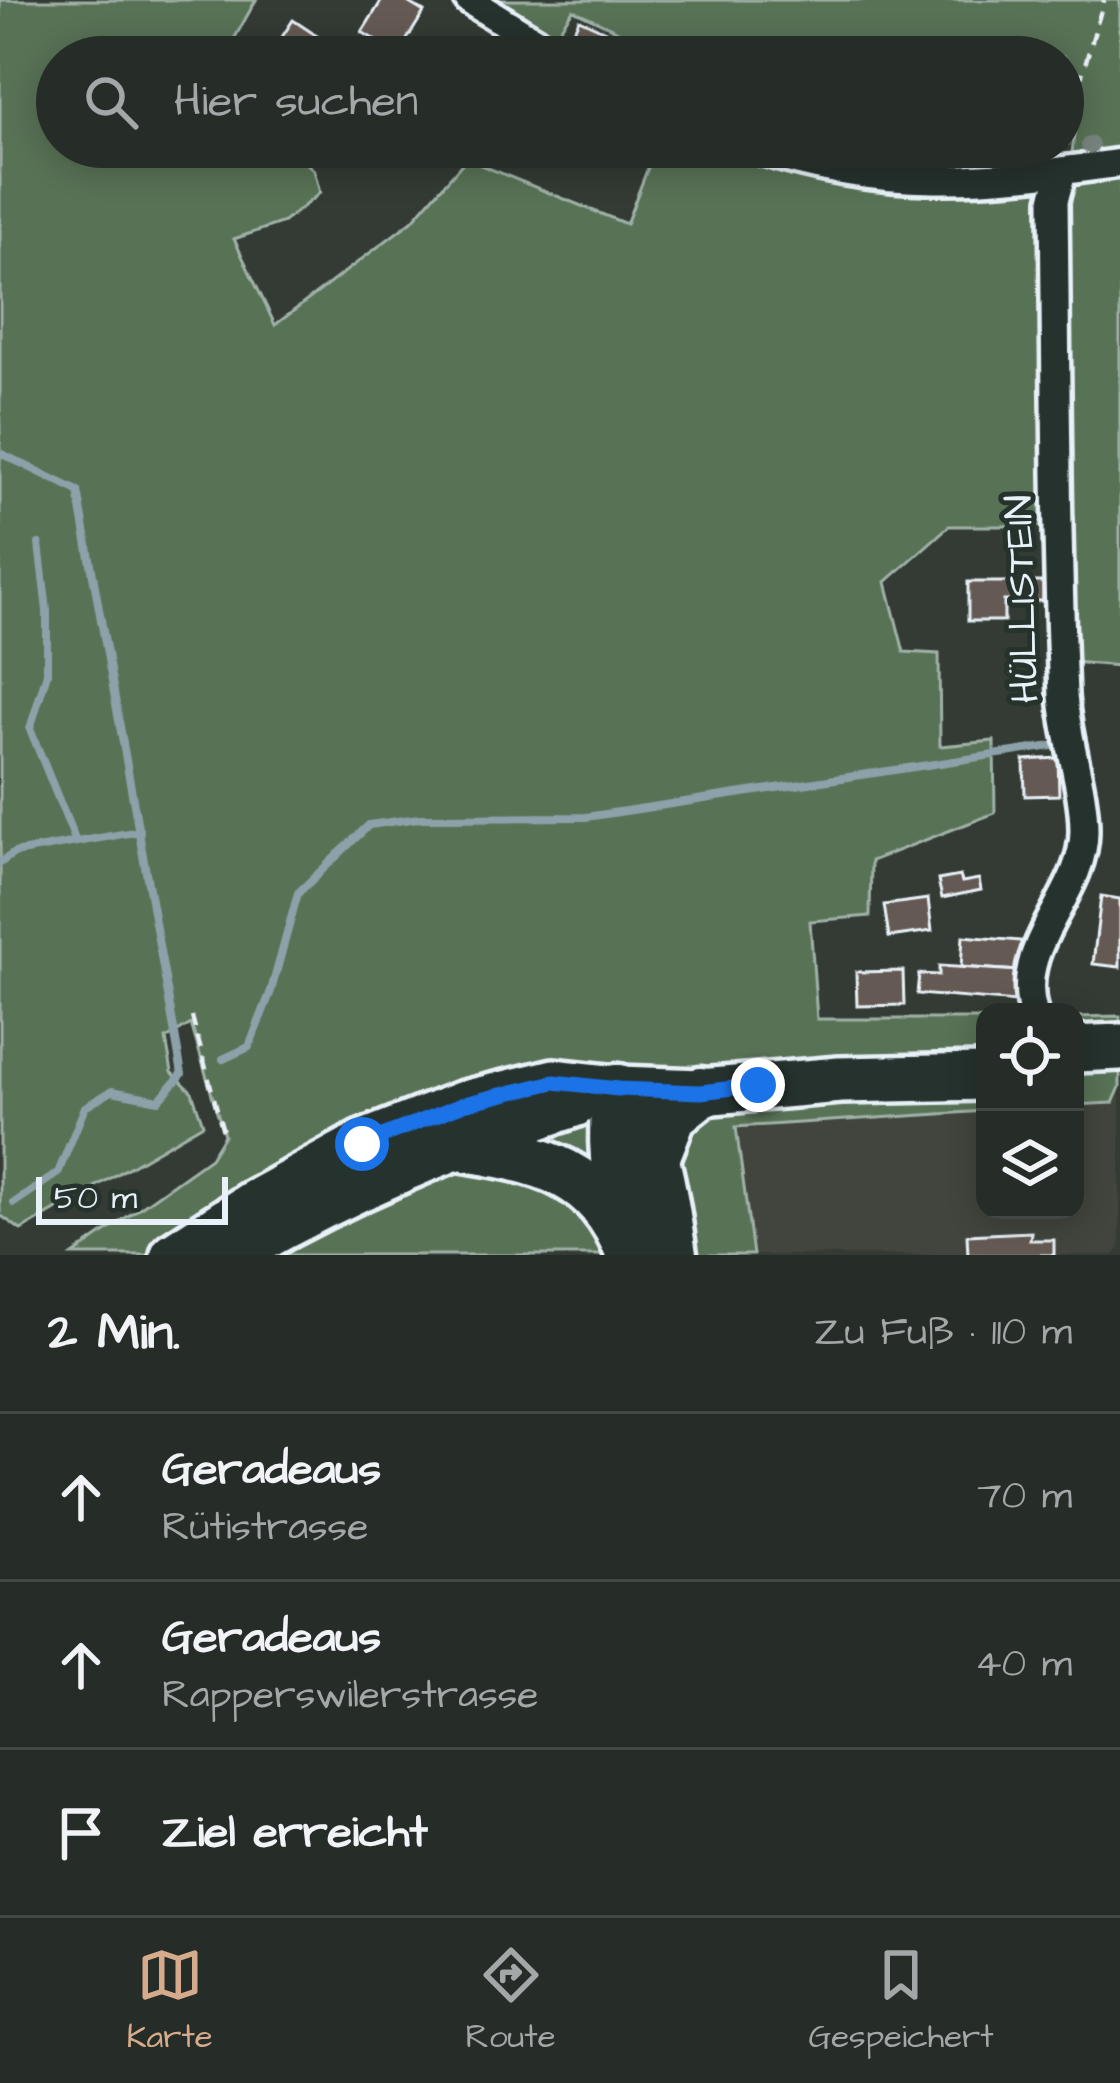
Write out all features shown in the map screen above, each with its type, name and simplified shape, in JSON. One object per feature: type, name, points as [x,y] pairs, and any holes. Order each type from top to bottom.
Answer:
[{"type":"highway","points":[[618,1089],[638,1113],[655,1158]]},
{"type":"highway","points":[[618,1089],[612,1122],[614,1161],[644,1254]]},
{"type":"highway","points":[[644,1254],[655,1158],[673,1115],[701,1092]]},
{"type":"highway","points":[[453,1145],[554,1166],[588,1187],[644,1254]]},
{"type":"main road","points":[[1084,1049],[1120,1047]]},
{"type":"main road","points":[[232,1255],[342,1195],[453,1145],[618,1089],[697,1068],[753,1062],[838,1054],[976,1051]]},
{"type":"main road","points":[[1084,1076],[1120,1075]]},
{"type":"main road","points":[[174,1255],[251,1205],[405,1125],[464,1104],[554,1082],[701,1092],[840,1080],[976,1077]]},
{"type":"street","points":[[469,0],[527,36]]},
{"type":"street","points":[[815,168],[940,182],[1120,163]]},
{"type":"street","name":"HÜLLISTEIN","points":[[1030,1003],[1035,954],[1080,860],[1084,830],[1064,702],[1058,526],[1054,200],[1062,172]]},
{"type":"path","points":[[1084,68],[1104,0]]},
{"type":"path","points":[[1062,172],[1063,168]]},
{"type":"path","points":[[192,1017],[224,1135]]},
{"type":"shaded area","points":[[1120,1087],[1120,1248],[1114,1255],[753,1255],[735,1127],[976,1112],[976,1219],[1084,1219],[1084,1105],[1112,1103]]},
{"type":"green space","points":[[0,0],[256,0],[236,36],[36,36],[36,168],[312,168],[320,193],[284,222],[234,239],[275,325],[412,221],[458,168],[488,168],[626,224],[648,168],[797,168],[1035,183],[1046,203],[1050,526],[949,526],[886,582],[904,652],[939,654],[940,746],[994,741],[995,813],[871,861],[870,916],[810,921],[817,1019],[976,1019],[976,1112],[736,1127],[753,1255],[73,1255],[210,1158],[224,1135],[191,1024],[166,1039],[172,1072],[192,1092],[203,1124],[21,1230],[0,1215]]},
{"type":"green space","points":[[469,0],[1120,0],[1120,154],[1084,158],[1084,36],[629,36],[573,10],[555,36],[529,36]]},
{"type":"green space","points":[[863,168],[943,168],[885,173]]},
{"type":"green space","points":[[1120,168],[1120,666],[1072,662],[1061,205],[1071,183]]},
{"type":"green space","points":[[1120,1016],[1120,1087],[1113,1103],[1084,1105],[1084,1017]]},
{"type":"building","points":[[382,0],[404,0],[424,12],[409,36],[362,32]]},
{"type":"building","points":[[579,19],[616,36],[571,36]]},
{"type":"building","points":[[293,20],[317,36],[283,36]]},
{"type":"building","points":[[968,582],[1043,582],[1043,601],[1004,601],[1004,621],[968,621]]},
{"type":"building","points":[[1058,758],[1059,795],[1025,796],[1024,760]]},
{"type":"building","points":[[960,876],[962,882],[979,879],[981,890],[942,898],[938,880]]},
{"type":"building","points":[[1101,896],[1120,899],[1120,967],[1093,964]]},
{"type":"building","points":[[928,899],[932,931],[889,937],[884,905]]},
{"type":"building","points":[[963,936],[1021,941],[1019,971],[961,967]]},
{"type":"building","points":[[939,966],[1019,971],[1016,1002],[917,994],[919,974],[939,975]]},
{"type":"building","points":[[903,971],[904,1005],[857,1006],[856,972]]},
{"type":"building","points":[[1031,1232],[1030,1240],[1054,1240],[1054,1255],[968,1255],[967,1235]]},
{"type":"waterway","points":[[0,453],[78,491],[182,1074],[159,1100],[112,1091],[85,1107],[58,1173],[14,1203]]},
{"type":"waterway","points":[[39,544],[47,611],[47,673],[30,729],[76,842]]},
{"type":"waterway","points":[[223,1059],[249,1047],[271,991],[298,893],[369,825],[419,818],[586,817],[1052,746]]},
{"type":"waterway","points":[[0,863],[14,853],[140,831]]},
{"type":"route","points":[[362,1144],[464,1104],[554,1082],[701,1092],[758,1085]]}]
